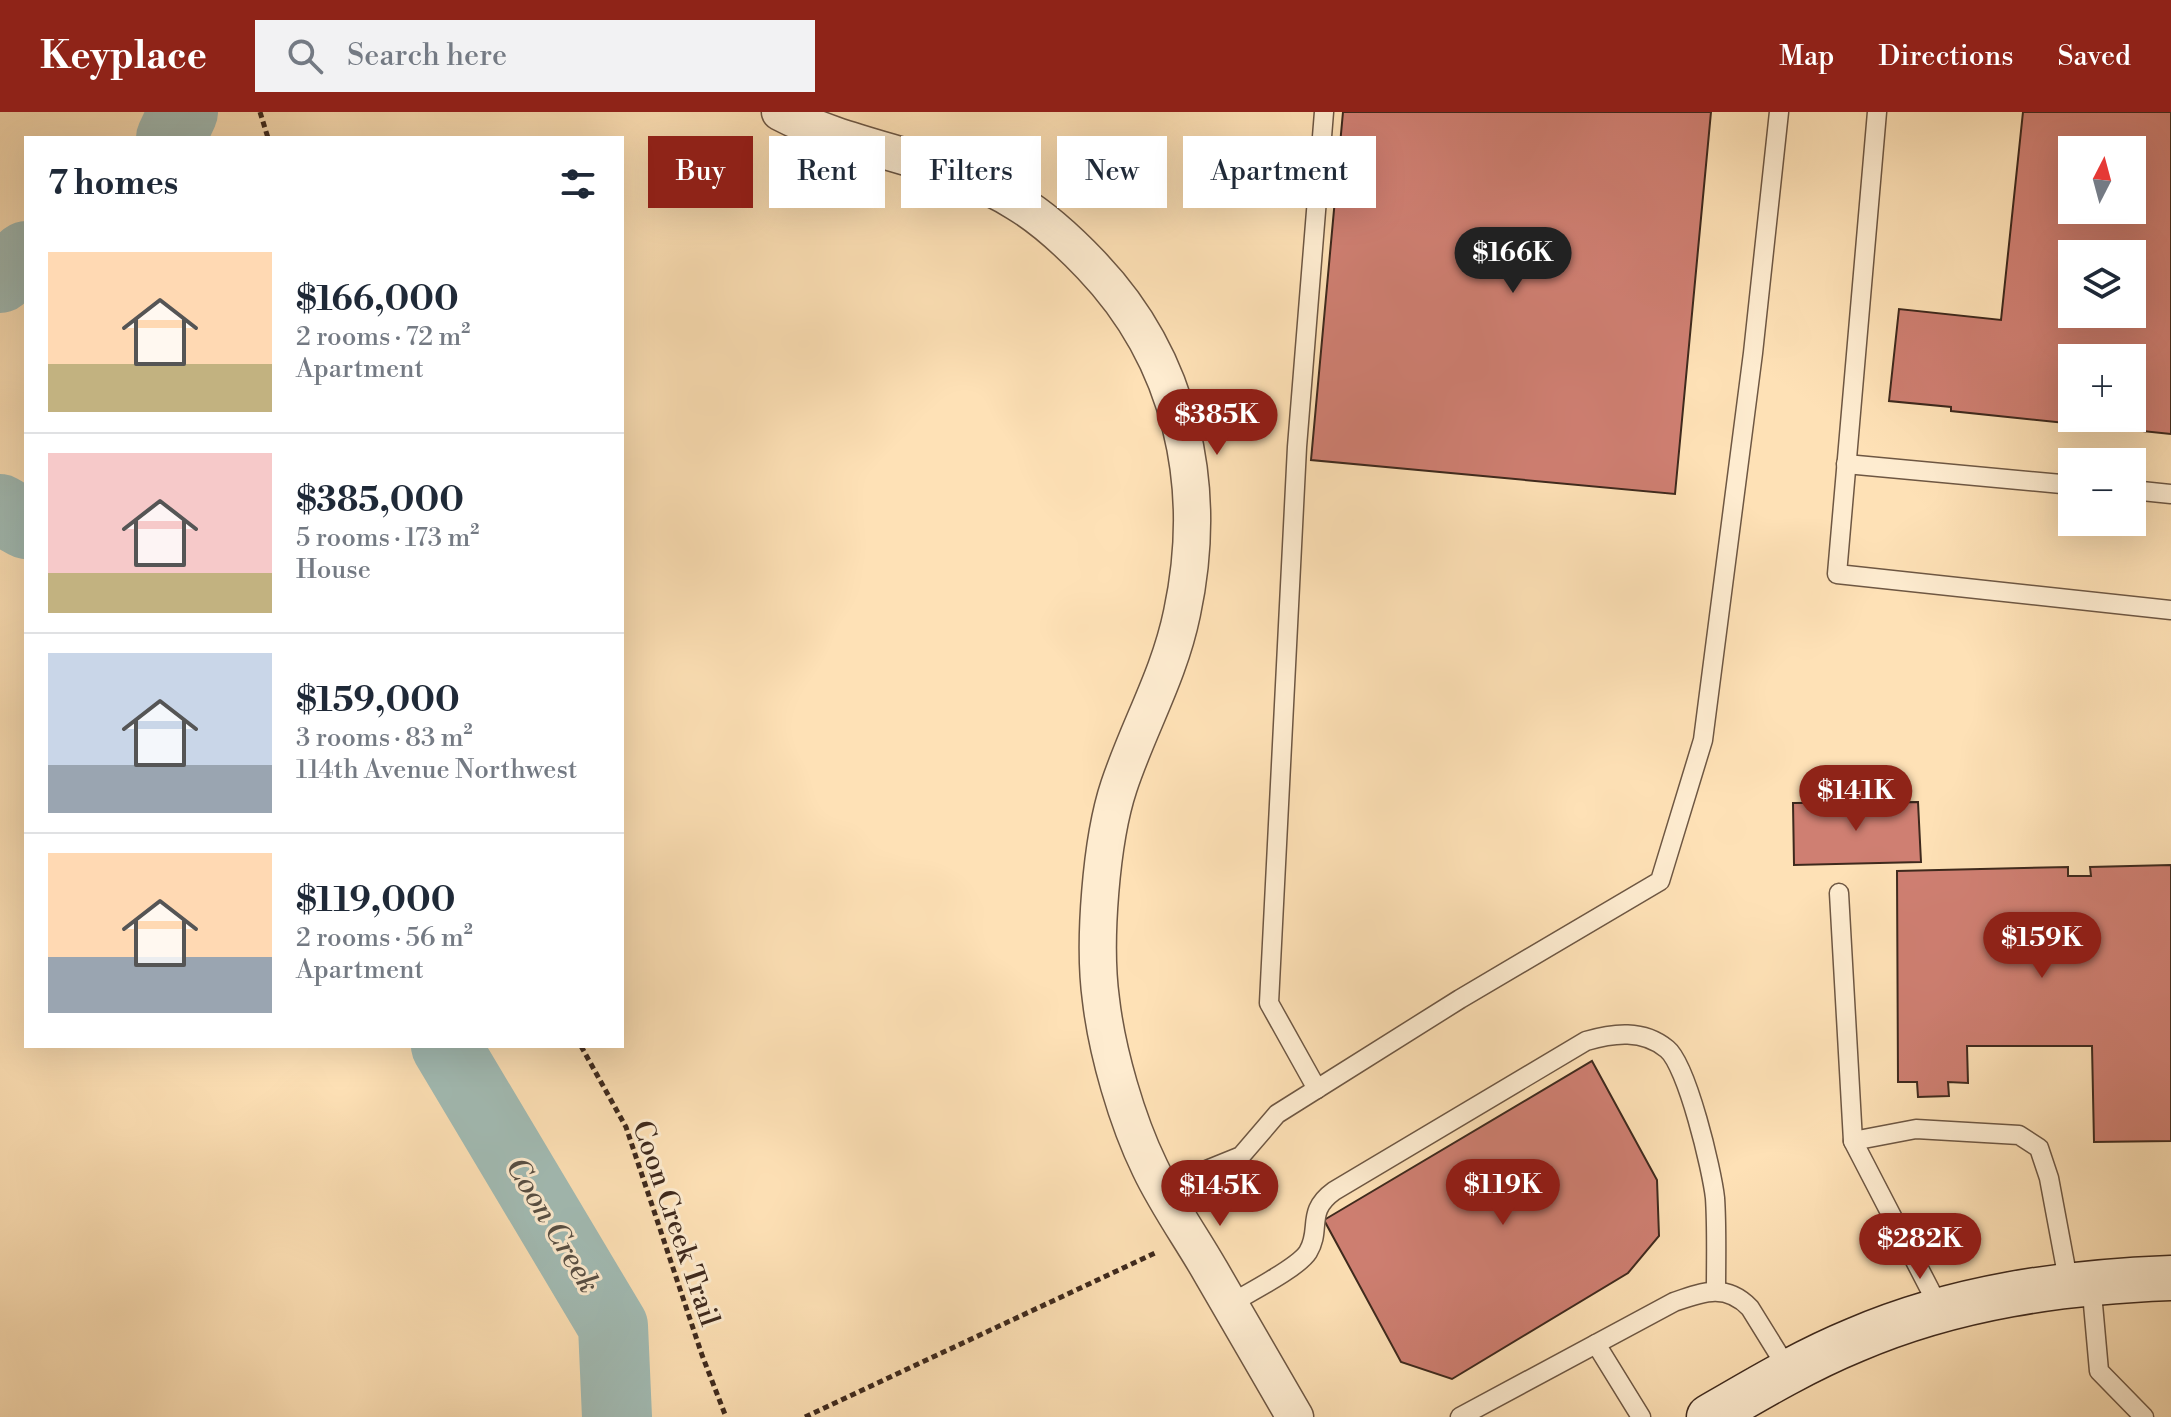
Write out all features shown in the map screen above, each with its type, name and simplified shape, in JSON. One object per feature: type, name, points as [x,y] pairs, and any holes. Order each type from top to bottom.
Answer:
[{"type":"street","points":[[780,112],[808,127],[961,174],[1018,202],[1065,238],[1106,280],[1137,321],[1163,368],[1180,416],[1191,479],[1191,542],[1183,612],[1164,680],[1118,788],[1104,863],[1098,942],[1101,1000],[1126,1108],[1150,1169],[1295,1417]]},
{"type":"street","points":[[1709,1417],[1789,1371],[1856,1339],[1941,1311],[2024,1290],[2080,1283],[2171,1278]]},
{"type":"lane","points":[[1317,1089],[1269,1003],[1297,447],[1324,112]]},
{"type":"lane","points":[[1162,1188],[1241,1156],[1277,1114],[1460,999],[1660,881],[1703,740],[1753,353],[1779,112]]},
{"type":"lane","points":[[1877,112],[1837,574],[2171,610]]},
{"type":"lane","points":[[1846,464],[2058,484]]},
{"type":"lane","points":[[2146,491],[2171,494]]},
{"type":"lane","points":[[1839,893],[1853,1141],[1941,1311]]},
{"type":"lane","points":[[1230,1304],[1296,1263],[1309,1251],[1314,1217],[1322,1200],[1586,1041],[1612,1034],[1639,1035],[1666,1047],[1678,1059],[1691,1094],[1715,1196],[1716,1290]]},
{"type":"lane","points":[[1853,1141],[1916,1129],[2019,1135],[2039,1148],[2080,1283],[2099,1371],[2144,1417]]},
{"type":"lane","points":[[1460,1417],[1674,1302],[1716,1290],[1730,1292],[1750,1308],[1789,1371]]},
{"type":"lane","points":[[1596,1344],[1641,1417]]},
{"type":"path","points":[[260,112],[267,136]]},
{"type":"path","name":"Coon Creek Trail","points":[[582,1048],[626,1127],[702,1355],[726,1417]]},
{"type":"path","points":[[805,1417],[1150,1256]]},
{"type":"building","points":[[1343,112],[1711,112],[1675,494],[1311,460],[1334,208],[1376,208],[1376,136],[1341,136]]},
{"type":"building","points":[[2023,112],[2171,112],[2171,434],[2146,431],[2146,344],[2058,344],[2058,422],[1889,401],[1899,309],[2001,320]]},
{"type":"building","points":[[1918,802],[1921,862],[1794,865],[1793,803]]},
{"type":"building","points":[[2171,865],[2171,1141],[2094,1142],[2092,1046],[1967,1046],[1968,1083],[1948,1082],[1949,1096],[1918,1097],[1917,1082],[1898,1082],[1897,871],[2068,867],[2068,876],[2091,876],[2090,867]]},
{"type":"building","points":[[1592,1061],[1657,1180],[1659,1236],[1628,1273],[1452,1379],[1401,1362],[1324,1220]]},
{"type":"waterway","name":"Coon Creek","points":[[172,136],[183,112]]},
{"type":"waterway","name":"Coon Creek","points":[[0,278],[24,258]]},
{"type":"waterway","name":"Coon Creek","points":[[0,509],[24,523]]},
{"type":"waterway","name":"Coon Creek","points":[[447,1048],[613,1326],[617,1417]]}]
